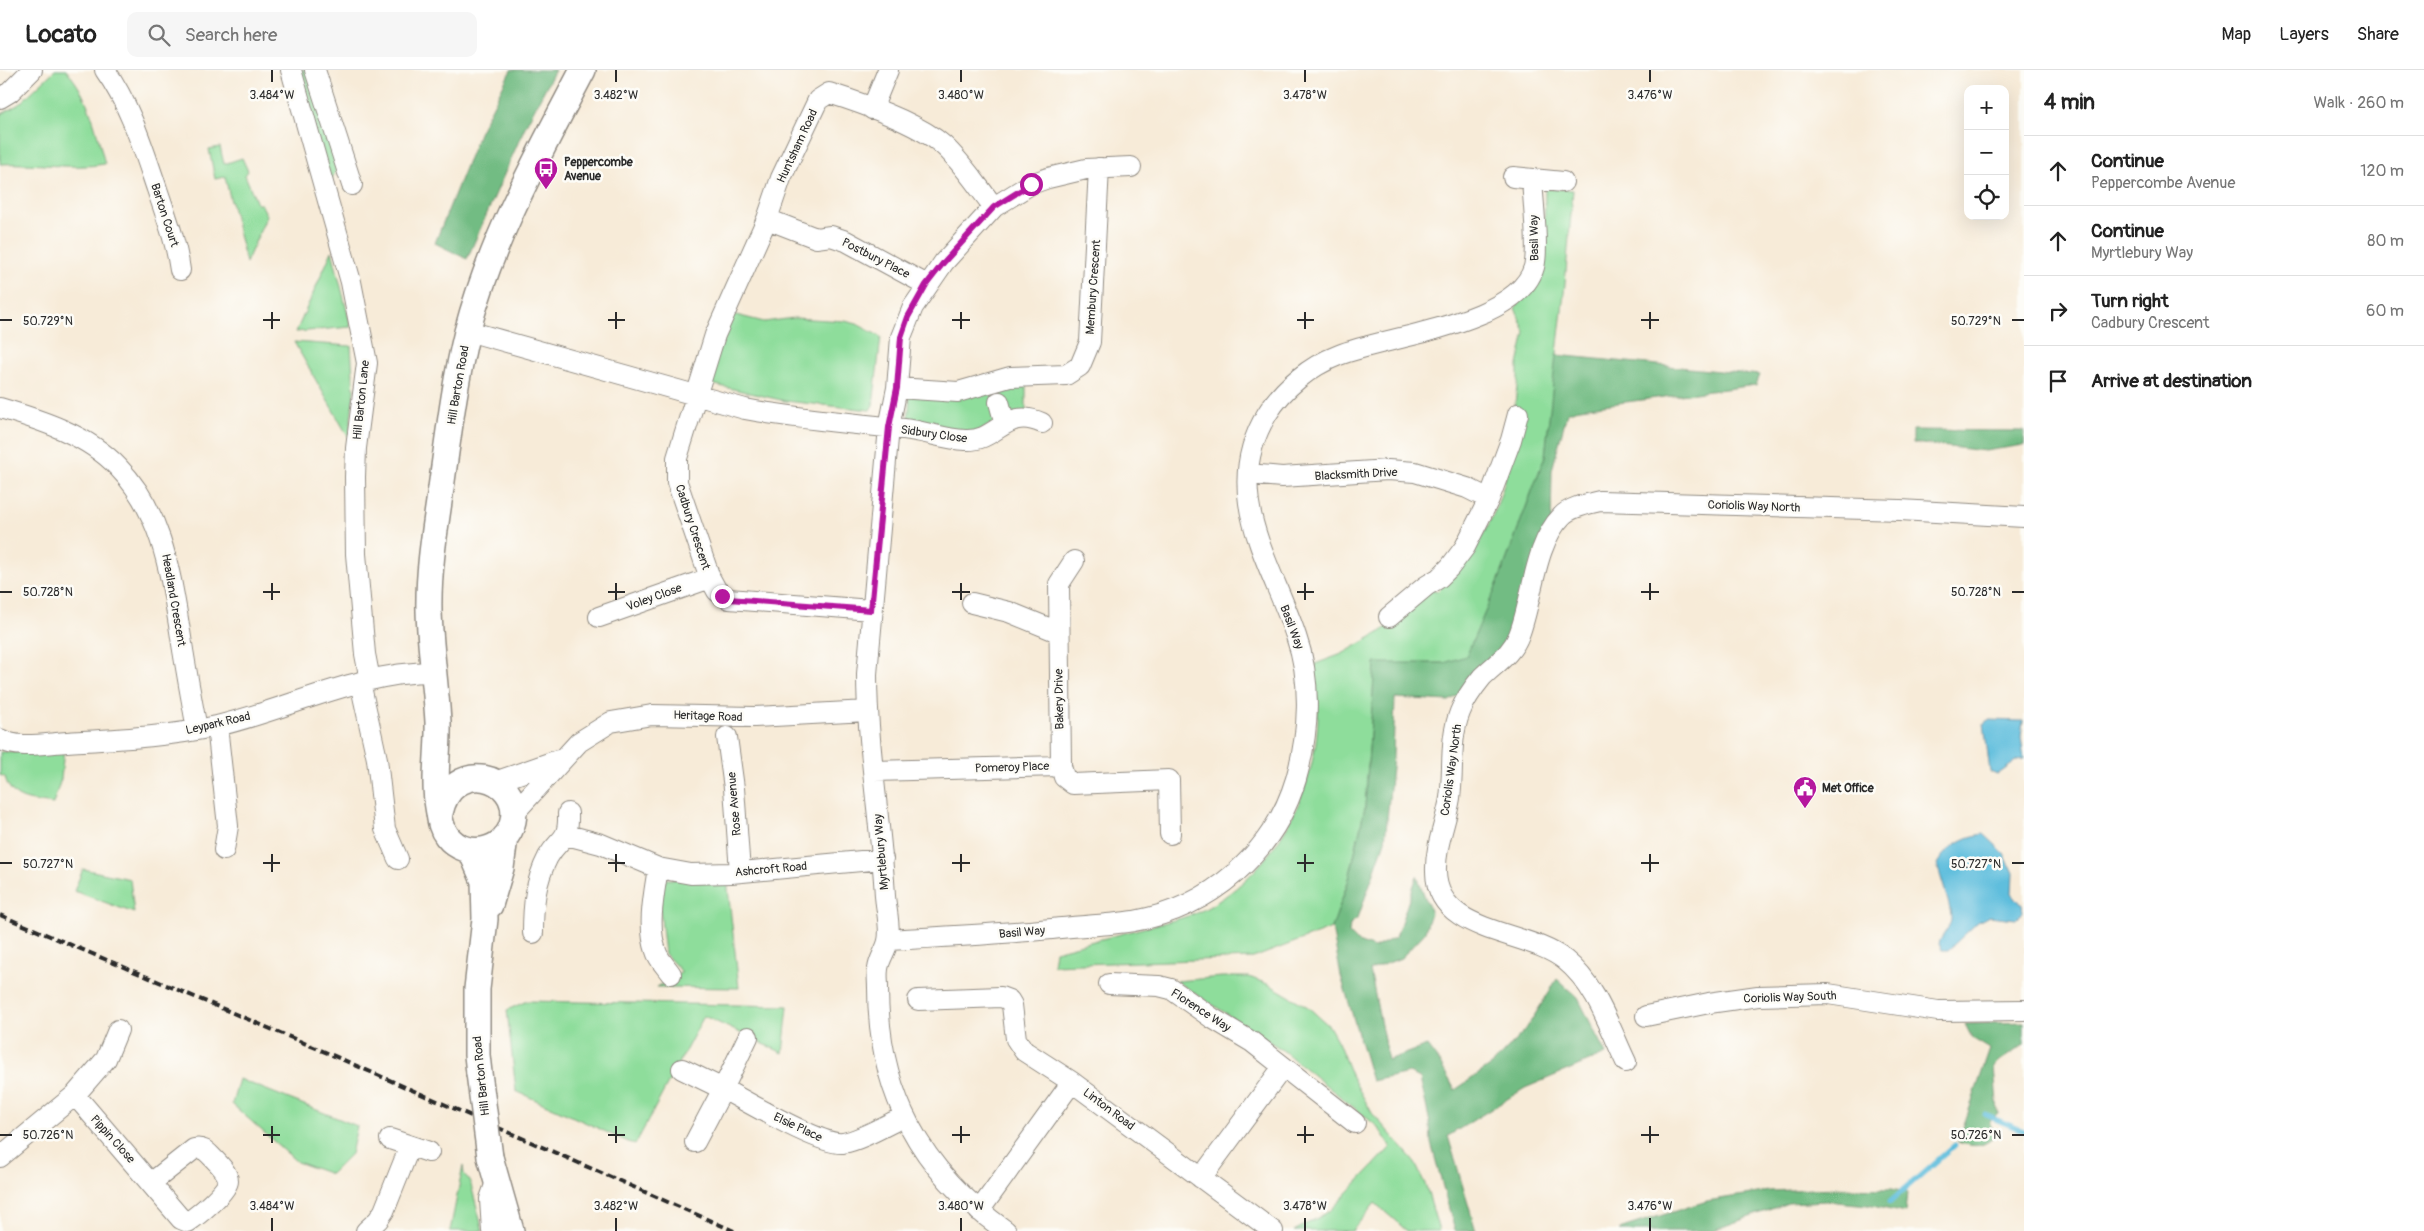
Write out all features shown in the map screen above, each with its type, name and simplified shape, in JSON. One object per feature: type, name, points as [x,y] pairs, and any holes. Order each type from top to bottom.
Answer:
[{"type":"main road","name":"Hill Barton Road","points":[[440,813],[436,797],[438,724],[429,609],[433,546],[455,390],[468,332],[489,265],[536,159],[583,70]]},
{"type":"main road","name":"Hill Barton Road","points":[[438,724],[455,761],[461,771],[470,778]]},
{"type":"main road","points":[[470,778],[487,779],[495,782],[508,795],[514,813],[510,830],[506,837],[490,848],[471,851],[448,838],[440,822],[442,801],[448,790],[458,782],[470,778]]},
{"type":"main road","name":"Hill Barton Road","points":[[485,919],[501,868],[506,837]]},
{"type":"main road","name":"Hill Barton Road","points":[[471,851],[484,881],[485,919],[477,988],[477,1055],[490,1157],[510,1231]]},
{"type":"street","points":[[0,98],[10,92],[32,70]]},
{"type":"street","name":"Barton Court","points":[[105,70],[120,92],[147,161],[177,247],[180,270]]},
{"type":"street","name":"Hill Barton Lane","points":[[291,70],[352,282],[367,363],[356,448],[356,554],[365,654],[365,681],[378,759],[385,829],[398,859]]},
{"type":"street","points":[[315,70],[352,185]]},
{"type":"street","points":[[872,109],[888,70]]},
{"type":"street","name":"Huntsham Road","points":[[696,395],[715,335],[767,219],[781,178],[818,100],[829,93],[872,109],[931,136],[944,147],[994,207]]},
{"type":"street","points":[[468,332],[696,395],[778,415],[889,427],[897,388],[901,337],[913,307],[926,285],[944,262],[994,207],[1031,184],[1048,178],[1099,168],[1131,167]]},
{"type":"street","name":"Membury Crescent","points":[[897,388],[958,392],[1010,377],[1066,375],[1080,366],[1090,342],[1099,168]]},
{"type":"street","name":"Basil Way","points":[[888,940],[996,934],[1135,921],[1168,912],[1214,890],[1239,871],[1265,840],[1282,812],[1300,765],[1305,734],[1306,696],[1303,656],[1250,517],[1247,490],[1248,474],[1257,433],[1280,395],[1297,380],[1336,356],[1426,332],[1493,310],[1521,288],[1529,279],[1535,265],[1523,178],[1563,182]]},
{"type":"street","name":"Postbury Place","points":[[767,219],[816,238],[831,236],[846,241],[926,285]]},
{"type":"street","name":"Cadbury Crescent","points":[[696,395],[677,458],[676,474],[680,493],[710,578],[717,592],[726,598],[871,610]]},
{"type":"street","points":[[999,402],[1005,424]]},
{"type":"street","name":"Headland Crescent","points":[[0,408],[43,421],[80,439],[118,467],[152,514],[165,550],[197,729]]},
{"type":"street","points":[[1389,617],[1426,586],[1439,578],[1465,548],[1489,500],[1511,440],[1518,414]]},
{"type":"street","name":"Sidbury Close","points":[[889,427],[964,440],[978,439],[1021,417],[1030,418],[1042,423]]},
{"type":"street","name":"Myrtlebury Way","points":[[889,427],[871,610],[867,711],[883,859],[888,940],[878,970],[877,1007],[882,1049],[891,1085],[903,1117],[934,1164],[958,1192],[1006,1231]]},
{"type":"street","name":"Blacksmith Drive","points":[[1248,474],[1282,477],[1388,470],[1415,472],[1467,488],[1489,500]]},
{"type":"street","name":"Coriolis Way North","points":[[1626,1062],[1587,982],[1575,969],[1564,959],[1542,946],[1476,924],[1460,915],[1444,901],[1436,874],[1437,849],[1450,798],[1452,750],[1460,712],[1468,695],[1482,677],[1505,657],[1518,639],[1527,615],[1543,545],[1562,515],[1579,506],[1600,501],[1618,501],[1900,510],[2024,517]]},
{"type":"street","name":"Bakery Drive","points":[[1060,766],[1059,584],[1074,561]]},
{"type":"street","name":"Voley Close","points":[[598,617],[710,578]]},
{"type":"street","points":[[972,603],[1009,612],[1058,632]]},
{"type":"street","name":"Leypark Road","points":[[0,739],[8,743],[26,745],[118,740],[217,726],[365,681],[415,672],[433,672]]},
{"type":"street","name":"Heritage Road","points":[[514,813],[562,758],[579,742],[611,722],[631,717],[689,714],[772,717],[867,711]]},
{"type":"street","points":[[217,726],[228,826],[224,850]]},
{"type":"street","name":"Rose Avenue","points":[[727,737],[734,788],[740,872]]},
{"type":"street","name":"Heritage Road","points":[[495,782],[562,758]]},
{"type":"street","name":"Pomeroy Place","points":[[874,771],[1060,766],[1064,777],[1073,784],[1169,780],[1170,834]]},
{"type":"street","points":[[533,933],[533,909],[538,880],[549,856],[567,835],[568,813]]},
{"type":"street","name":"Ashcroft Road","points":[[567,835],[602,844],[658,868],[691,874],[740,872],[883,859]]},
{"type":"street","points":[[658,868],[653,911],[654,937],[656,952],[671,974]]},
{"type":"street","name":"Florence Way","points":[[1109,984],[1159,986],[1171,989],[1212,1018],[1252,1042],[1355,1123]]},
{"type":"street","name":"Coriolis Way South","points":[[1646,1016],[1709,1003],[1758,996],[1828,994],[1938,1010],[2024,1010]]},
{"type":"street","points":[[918,1000],[1001,997],[1009,1000],[1012,1005],[1016,1039],[1019,1045],[1024,1051],[1072,1082]]},
{"type":"street","points":[[0,1157],[75,1096],[106,1059],[118,1030]]},
{"type":"street","points":[[696,1142],[748,1037]]},
{"type":"street","points":[[1201,1178],[1283,1067]]},
{"type":"street","name":"Elsie Place","points":[[682,1069],[801,1130],[832,1142],[848,1141],[903,1117]]},
{"type":"street","name":"Linton Road","points":[[979,1210],[1072,1082],[1272,1231]]},
{"type":"street","name":"Pippin Close","points":[[75,1096],[151,1183]]},
{"type":"street","points":[[390,1139],[429,1152]]},
{"type":"street","points":[[366,1231],[378,1220],[384,1210],[410,1146]]},
{"type":"street","points":[[492,1231],[490,1199],[496,1182]]},
{"type":"green space","points":[[55,70],[66,70],[81,91],[91,114],[105,164],[66,166],[0,164],[0,115],[19,104]]},
{"type":"green space","points":[[295,70],[308,70],[338,168],[329,183]]},
{"type":"green space","points":[[511,70],[555,70],[525,127],[467,259],[435,243],[479,133]]},
{"type":"green space","points":[[220,147],[224,164],[242,158],[248,171],[245,175],[257,204],[261,204],[267,215],[246,263],[225,177],[215,179],[209,149]]},
{"type":"green space","points":[[1545,189],[1573,190],[1565,284],[1545,456],[1499,580],[1466,657],[1444,663],[1375,664],[1365,807],[1349,879],[1332,928],[1253,958],[1053,965],[1055,951],[1197,913],[1235,889],[1256,869],[1274,847],[1289,823],[1301,797],[1310,770],[1316,742],[1318,714],[1315,664],[1342,654],[1382,631],[1431,589],[1438,591],[1474,550],[1492,518],[1508,466],[1518,365],[1525,332],[1515,308],[1525,296],[1535,289],[1544,256]]},
{"type":"green space","points":[[332,251],[351,327],[296,332]]},
{"type":"green space","points":[[732,314],[764,322],[794,318],[845,321],[857,324],[881,337],[873,405],[870,410],[785,401],[707,383]]},
{"type":"green space","points":[[294,342],[351,346],[354,391],[349,438]]},
{"type":"green space","points":[[1556,355],[1760,375],[1756,385],[1580,408],[1567,413],[1552,470],[1551,528],[1506,653],[1459,695],[1449,701],[1395,698],[1393,756],[1385,841],[1358,918],[1350,924],[1349,933],[1358,942],[1374,948],[1396,937],[1417,876],[1431,913],[1424,934],[1401,958],[1370,970],[1388,1060],[1427,1046],[1440,1063],[1455,1090],[1493,1064],[1526,1029],[1557,979],[1578,998],[1606,1054],[1525,1088],[1448,1136],[1476,1231],[1455,1231],[1431,1143],[1430,1123],[1420,1078],[1409,1073],[1372,1081],[1341,976],[1332,928],[1349,879],[1365,807],[1375,663],[1444,663],[1466,656],[1499,580],[1545,456]]},
{"type":"green space","points":[[1026,383],[1026,412],[996,421],[974,434],[908,424],[910,394]]},
{"type":"green space","points":[[1913,430],[2024,431],[2024,445],[1985,451],[1913,443]]},
{"type":"green space","points":[[64,749],[61,779],[53,804],[30,800],[17,795],[8,785],[5,777],[0,775],[0,752]]},
{"type":"green space","points":[[83,869],[130,879],[134,913],[74,891]]},
{"type":"green space","points":[[664,879],[727,880],[739,988],[657,987],[682,972],[665,954],[660,909]]},
{"type":"green space","points":[[1249,977],[1270,985],[1308,1007],[1329,1026],[1338,1042],[1351,1075],[1372,1113],[1414,1161],[1426,1186],[1439,1231],[1407,1231],[1375,1203],[1352,1231],[1294,1231],[1330,1211],[1391,1147],[1378,1127],[1281,1049],[1176,981]]},
{"type":"green space","points":[[527,1001],[788,1006],[783,1053],[704,1016],[635,1145],[516,1091],[507,1010]]},
{"type":"green space","points":[[2024,1022],[2024,1045],[2001,1060],[1994,1067],[1998,1114],[1989,1122],[1996,1135],[1983,1144],[1974,1146],[1958,1142],[1990,1049],[1972,1038],[1965,1024]]},
{"type":"green space","points":[[239,1079],[357,1126],[351,1154],[331,1174],[297,1162],[232,1104]]},
{"type":"green space","points":[[463,1166],[464,1174],[470,1181],[483,1231],[450,1231]]},
{"type":"green space","points":[[1836,1188],[1892,1189],[1907,1192],[1905,1213],[1868,1205],[1827,1201],[1788,1203],[1711,1231],[1619,1231],[1625,1227],[1707,1201],[1769,1191]]},
{"type":"water","points":[[1988,720],[2023,721],[2021,737],[2024,759],[2018,760],[1997,775],[1990,772],[1984,723]]},
{"type":"water","points":[[1984,834],[2004,853],[2013,873],[2012,893],[2022,905],[2023,912],[2016,919],[1989,916],[1978,922],[1948,950],[1942,950],[1939,944],[1949,926],[1951,914],[1937,864],[1946,852],[1957,843],[1970,837]]},
{"type":"waterway","points":[[1985,1115],[2024,1131]]},
{"type":"waterway","points":[[1890,1202],[1955,1145]]},
{"type":"railway","points":[[0,915],[316,1048],[734,1231]]},
{"type":"place","name":"Peppercombe Avenue","points":[[546,190]]},
{"type":"place","name":"Met Office","points":[[1805,809]]},
{"type":"route","points":[[722,596],[729,599],[871,610],[879,546],[889,427],[897,388],[901,337],[908,317],[926,285],[944,262],[994,207],[1031,184]]}]
